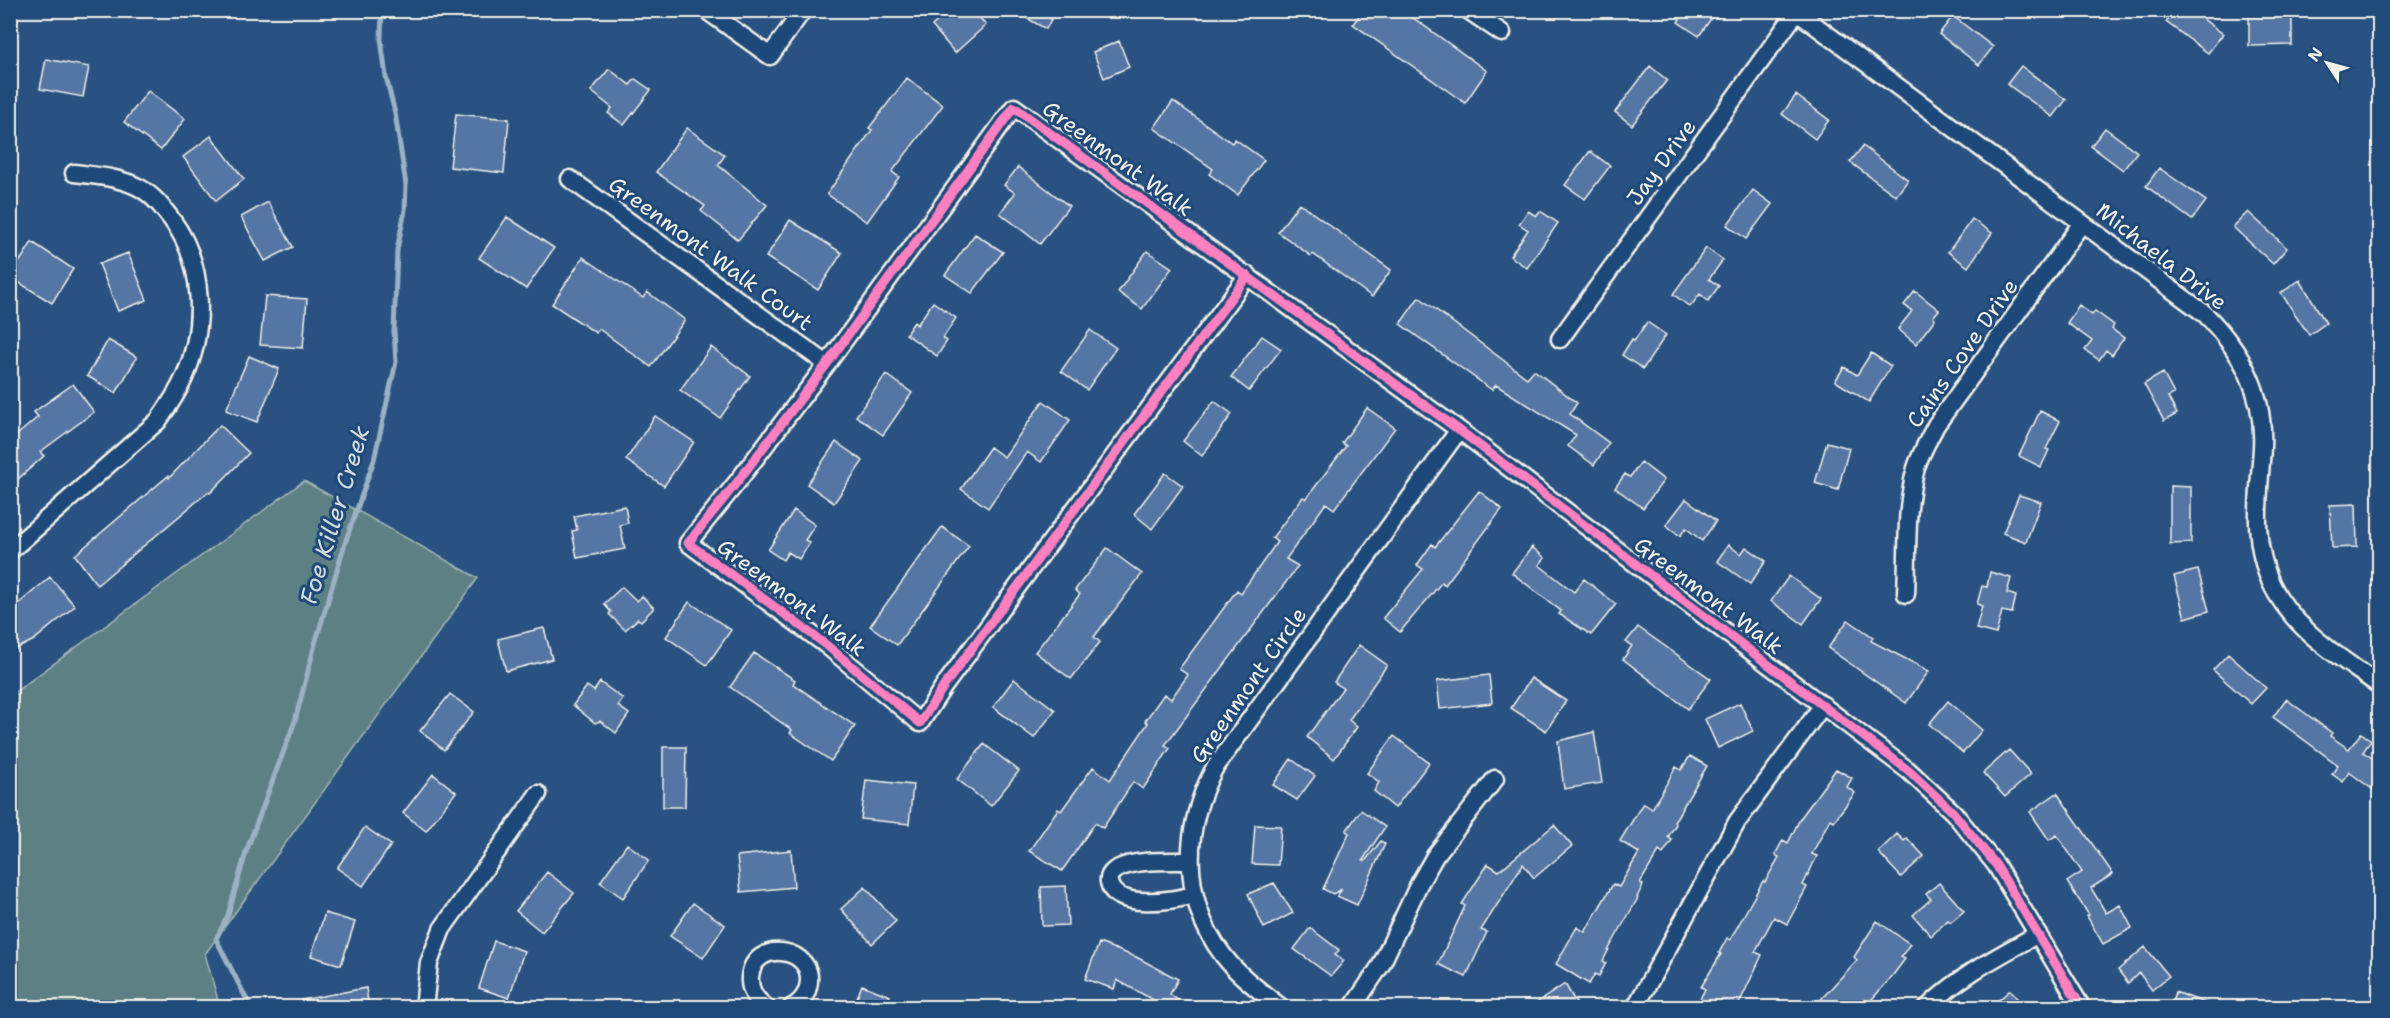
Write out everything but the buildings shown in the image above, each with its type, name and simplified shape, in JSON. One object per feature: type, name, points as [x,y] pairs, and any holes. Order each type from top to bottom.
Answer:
[{"type":"street","points":[[706,10],[770,56],[803,10]]},
{"type":"street","points":[[1468,10],[1502,33]]},
{"type":"street","name":"Michaela Drive","points":[[1798,11],[2205,314],[2227,336],[2244,362],[2255,391],[2262,424],[2256,513],[2259,548],[2271,584],[2293,618],[2310,634],[2379,686]]},
{"type":"street","name":"Jay Drive","points":[[1560,339],[1798,11]]},
{"type":"street","name":"Greenmont Walk","points":[[1248,275],[944,686],[920,723],[825,644],[688,543],[738,482],[827,364],[1014,107],[1248,275],[1459,430],[1909,771],[1953,812],[1996,865],[2082,1008]]},
{"type":"street","points":[[10,551],[158,421],[173,400],[185,376],[194,342],[199,298],[196,273],[189,248],[178,229],[159,203],[141,189],[117,178],[74,173]]},
{"type":"street","name":"Greenmont Walk Court","points":[[570,179],[827,364]]},
{"type":"street","name":"Cains Cove Drive","points":[[1906,594],[1911,493],[1923,448],[1936,425],[2082,223]]},
{"type":"street","name":"Greenmont Circle","points":[[1282,1008],[1232,965],[1209,933],[1194,895],[1190,861],[1195,813],[1214,769],[1459,430]]},
{"type":"street","points":[[1635,1008],[1737,822],[1823,705]]},
{"type":"street","points":[[1352,1008],[1381,965],[1419,884],[1435,856],[1495,779]]},
{"type":"street","points":[[424,1008],[429,963],[442,929],[538,794]]},
{"type":"street","points":[[1190,861],[1151,862],[1121,867],[1113,871],[1109,876],[1109,881],[1115,893],[1128,900],[1156,901],[1194,895]]},
{"type":"street","points":[[1928,1008],[1947,988],[1968,972],[2038,933]]},
{"type":"street","points":[[767,1008],[753,994],[750,974],[761,957],[770,952],[780,951],[798,957],[808,973],[807,992],[802,1000],[791,1008]]},
{"type":"green space","points":[[304,481],[478,578],[205,954],[220,1007],[11,1007],[11,695]]},
{"type":"waterway","name":"Foe Killer Creek","points":[[251,1008],[216,939],[228,915],[247,849],[295,721],[345,543],[374,460],[396,362],[394,331],[397,250],[405,210],[406,185],[395,113],[386,77],[381,39],[382,10]]},
{"type":"cycle path","points":[[1248,275],[944,686],[920,723],[825,644],[688,543],[827,364],[1014,107],[1459,430],[1909,771],[1953,812],[1996,865],[2082,1008]]}]
